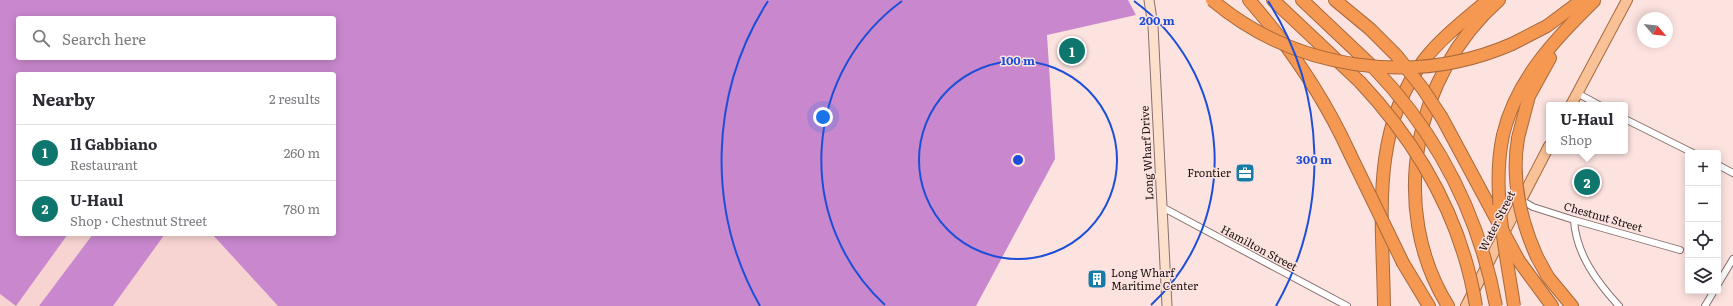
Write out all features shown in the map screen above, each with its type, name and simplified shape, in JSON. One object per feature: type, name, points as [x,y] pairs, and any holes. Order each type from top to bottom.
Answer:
[{"type":"highway","points":[[1212,0],[1240,20],[1280,43],[1322,58],[1361,65],[1396,68],[1440,65],[1478,57],[1512,44],[1547,26],[1582,0]]},
{"type":"highway","points":[[1249,0],[1291,50],[1311,80],[1350,154],[1403,263],[1429,306]]},
{"type":"highway","points":[[1273,0],[1360,82],[1385,109],[1405,136],[1436,186],[1463,252],[1476,306]]},
{"type":"highway","points":[[1302,0],[1374,68],[1408,106],[1429,135],[1451,172],[1478,234],[1496,306]]},
{"type":"highway","points":[[1335,0],[1370,28],[1397,56],[1423,89],[1442,118],[1519,261],[1552,306]]},
{"type":"highway","points":[[1384,306],[1383,163],[1391,125],[1409,83],[1425,60],[1447,36],[1488,0]]},
{"type":"highway","points":[[1447,305],[1426,260],[1419,228],[1414,186],[1417,155],[1426,113],[1442,72],[1466,35],[1499,0]]},
{"type":"highway","points":[[1514,306],[1498,184],[1499,159],[1503,135],[1514,101],[1532,70],[1577,17],[1594,0]]},
{"type":"highway","points":[[1572,306],[1548,277],[1537,257],[1526,229],[1518,199],[1516,156],[1518,138],[1525,108],[1538,76],[1550,58],[1582,20],[1594,0]]},
{"type":"main road","name":"Long Wharf Drive","points":[[1149,0],[1153,26],[1167,306]]},
{"type":"main road","points":[[1572,102],[1627,0]]},
{"type":"main road","name":"Water Street","points":[[1466,306],[1546,152]]},
{"type":"street","points":[[1577,93],[1594,102]]},
{"type":"street","points":[[1628,120],[1687,150]]},
{"type":"street","points":[[1721,167],[1733,173]]},
{"type":"street","name":"Chestnut Street","points":[[1521,200],[1533,207],[1574,220],[1680,250]]},
{"type":"street","name":"Hamilton Street","points":[[1162,207],[1347,306]]},
{"type":"street","points":[[1574,220],[1576,237],[1585,260],[1598,281],[1618,306]]},
{"type":"street","points":[[1721,280],[1731,268],[1733,259]]},
{"type":"street","points":[[1705,306],[1712,294]]},
{"type":"shaded area","points":[[0,0],[1128,0],[1136,15],[1047,35],[1055,159],[976,306],[278,306],[214,236],[336,236],[336,72],[16,72],[16,236],[67,236],[16,306],[0,294]]},
{"type":"shaded area","points":[[67,236],[92,236],[39,306],[16,306]]},
{"type":"shaded area","points":[[92,236],[164,236],[113,306],[39,306]]},
{"type":"shaded area","points":[[164,236],[214,236],[278,306],[113,306]]},
{"type":"shaded area","points":[[0,294],[16,306],[0,306]]},
{"type":"place","name":"Il Gabbiano","points":[[1072,51]]},
{"type":"place","name":"Frontier","points":[[1245,173]]},
{"type":"place","name":"U-Haul","points":[[1587,182]]},
{"type":"place","name":"Long Wharf Maritime Center","points":[[1097,279]]}]
